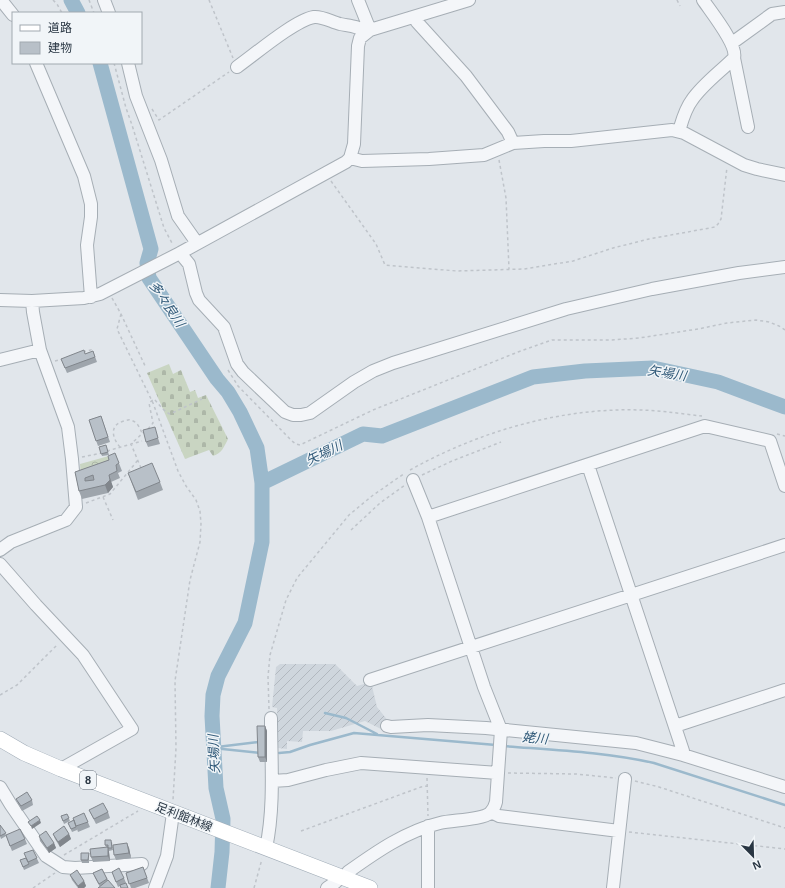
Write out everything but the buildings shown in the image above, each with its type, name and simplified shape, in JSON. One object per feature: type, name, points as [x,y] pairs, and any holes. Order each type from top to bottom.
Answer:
[{"type":"main road","name":"足利館林線","points":[[0,739],[61,769],[176,814],[263,851],[370,888]]},
{"type":"street","points":[[104,0],[109,12]]},
{"type":"street","points":[[358,0],[368,31]]},
{"type":"street","points":[[0,300],[32,301],[84,298],[108,291],[346,162],[350,158],[354,144],[358,46],[360,38],[368,31],[469,0]]},
{"type":"street","points":[[703,0],[732,43],[748,127]]},
{"type":"street","points":[[732,43],[772,14],[785,12]]},
{"type":"street","points":[[237,67],[289,28],[314,17],[360,27],[368,31]]},
{"type":"street","points":[[415,17],[417,22],[437,46],[466,76],[508,132],[513,143]]},
{"type":"street","points":[[678,131],[692,100],[705,85],[734,58]]},
{"type":"street","points":[[36,64],[84,176],[91,204],[91,217],[87,245],[91,297]]},
{"type":"street","points":[[128,64],[136,96],[162,160],[178,216],[197,243]]},
{"type":"street","points":[[350,158],[362,161],[429,159],[484,154],[513,143],[571,141],[664,131],[678,131],[756,169],[785,175]]},
{"type":"street","points":[[178,254],[189,264],[199,300],[224,327],[229,339],[232,353],[240,368],[285,412],[293,415],[310,413],[354,382],[373,371],[476,336],[566,309],[618,296],[739,273],[785,267]]},
{"type":"street","points":[[0,550],[11,542],[66,520],[76,507],[68,427],[40,350],[32,301]]},
{"type":"street","points":[[0,360],[40,350]]},
{"type":"street","points":[[428,517],[705,426],[770,442],[785,486]]},
{"type":"street","points":[[588,465],[683,751],[683,755]]},
{"type":"street","points":[[348,872],[375,852],[428,826],[452,820],[480,817],[491,812],[496,802],[501,732],[484,687],[428,517],[414,480]]},
{"type":"street","points":[[370,680],[785,545]]},
{"type":"street","points":[[0,564],[83,656],[132,728],[61,769]]},
{"type":"street","points":[[674,726],[785,690]]},
{"type":"street","points":[[263,851],[267,839],[272,781],[271,718]]},
{"type":"street","points":[[387,726],[428,725],[636,743],[683,755],[785,787]]},
{"type":"street","points":[[272,781],[288,780],[361,763],[498,771]]},
{"type":"street","points":[[613,888],[625,779]]},
{"type":"street","points":[[0,787],[5,807],[46,856],[58,864],[75,868],[142,864]]},
{"type":"street","points":[[491,812],[499,816],[619,831]]},
{"type":"street","points":[[155,888],[167,856],[176,814]]},
{"type":"street","points":[[428,826],[428,888]]},
{"type":"path","points":[[53,0],[62,12]]},
{"type":"path","points":[[89,0],[94,12]]},
{"type":"path","points":[[151,107],[159,120],[237,67],[209,0]]},
{"type":"path","points":[[678,0],[680,6]]},
{"type":"path","points":[[114,64],[126,108],[164,228],[178,254]]},
{"type":"path","points":[[496,150],[501,165],[500,167],[506,198],[509,269]]},
{"type":"path","points":[[325,173],[376,244],[385,265],[457,271],[509,269],[530,268],[573,261],[613,248],[649,239],[715,227],[721,219],[729,157]]},
{"type":"path","points":[[108,291],[121,314],[146,368]]},
{"type":"path","points":[[121,314],[117,329],[151,400],[178,471],[196,500],[200,511],[200,542],[190,580],[175,681],[176,748],[174,794]]},
{"type":"path","points":[[227,368],[238,386],[292,441],[300,445],[373,410],[518,352],[552,340],[611,340],[639,338],[698,329],[727,322],[756,320],[769,322],[780,326],[785,330]]},
{"type":"path","points":[[80,353],[94,349]]},
{"type":"path","points":[[45,364],[66,358]]},
{"type":"path","points":[[151,400],[154,399],[166,413],[171,414],[202,399]]},
{"type":"path","points":[[131,444],[152,423],[149,403],[151,400]]},
{"type":"path","points":[[120,447],[116,442],[114,434],[113,428],[116,424],[129,420],[134,421],[138,424],[142,434]]},
{"type":"path","points":[[72,459],[142,441]]},
{"type":"path","points":[[131,444],[141,468]]},
{"type":"path","points":[[76,507],[110,494],[138,460]]},
{"type":"path","points":[[103,497],[112,520]]},
{"type":"path","points":[[0,695],[17,685],[66,637]]},
{"type":"path","points":[[427,767],[428,826]]},
{"type":"path","points":[[498,771],[576,774],[625,779],[660,787],[785,828]]},
{"type":"path","points":[[301,831],[427,786]]},
{"type":"path","points":[[33,888],[58,864],[149,804]]},
{"type":"path","points":[[619,831],[785,849]]},
{"type":"path","points":[[254,888],[263,851]]},
{"type":"shaded area","points":[[280,664],[335,664],[357,686],[371,682],[377,707],[389,722],[385,731],[365,721],[331,731],[303,731],[302,742],[287,741],[287,749],[278,748],[277,708],[272,707],[276,667]]},
{"type":"green space","points":[[169,364],[173,374],[181,370],[190,392],[195,390],[198,398],[206,395],[228,439],[216,455],[213,456],[209,450],[185,459],[147,373]]},
{"type":"green space","points":[[116,454],[118,461],[81,476],[80,464]]},
{"type":"waterway","name":"多々良川","points":[[71,0],[77,12]]},
{"type":"waterway","name":"多々良川","points":[[100,64],[151,249],[147,263],[149,278],[217,379],[228,392],[240,412],[257,448],[262,483],[262,542],[245,623],[218,676],[213,695],[212,716],[216,788],[223,819],[222,852],[218,888]]},
{"type":"waterway","name":"矢場川","points":[[262,483],[363,434],[382,436],[533,377],[585,371],[653,368],[718,382],[785,407]]},
{"type":"waterway","points":[[325,713],[346,718],[377,734]]},
{"type":"waterway","name":"姥川","points":[[279,753],[290,752],[354,733],[496,745]]},
{"type":"waterway","points":[[217,747],[259,742]]},
{"type":"waterway","name":"姥川","points":[[503,746],[560,750],[636,759],[654,763],[785,805]]},
{"type":"waterway","name":"姥川","points":[[213,748],[260,753]]}]
